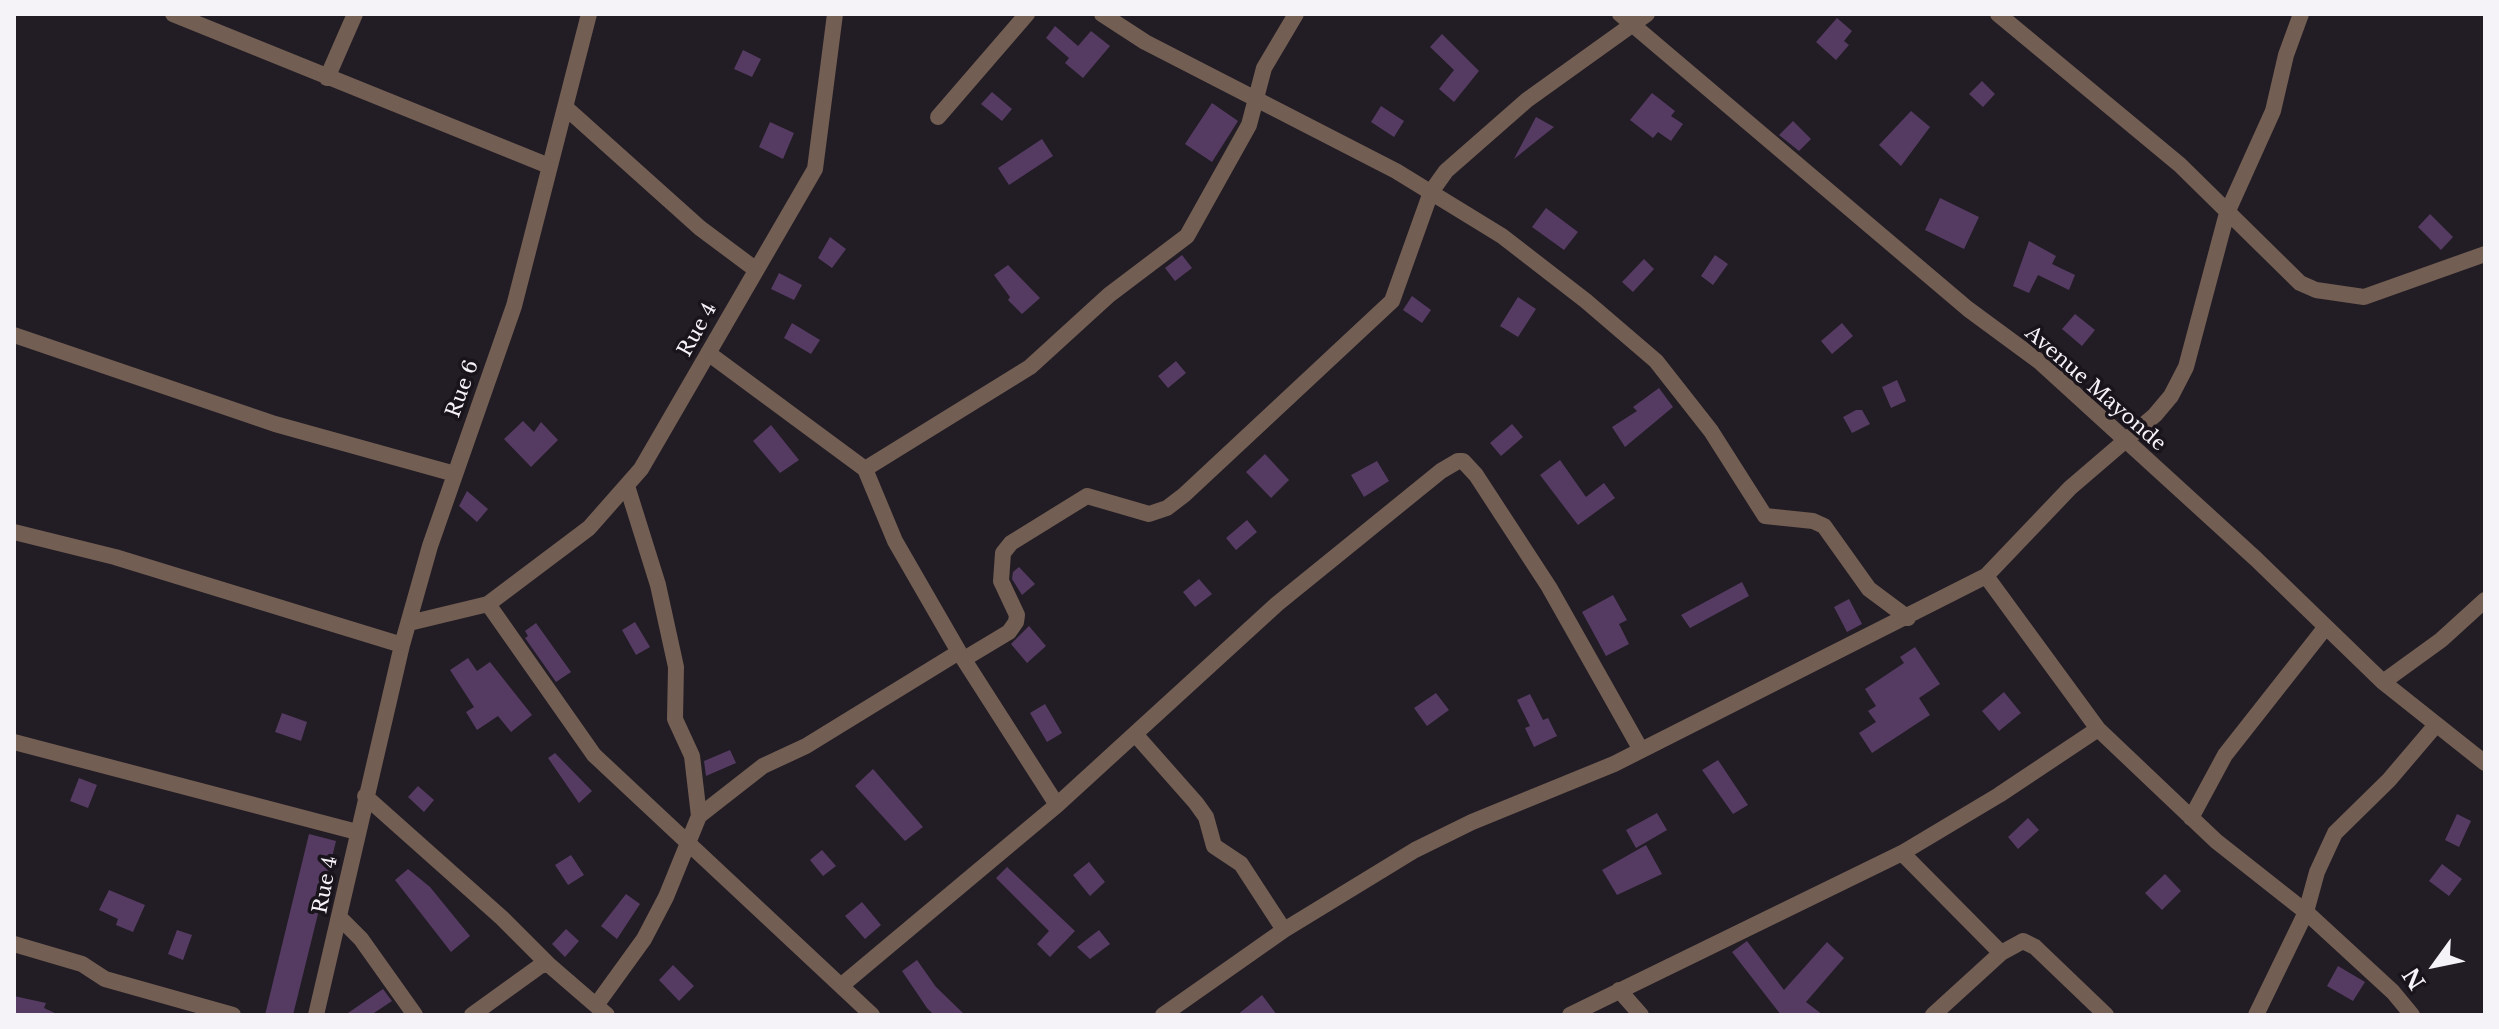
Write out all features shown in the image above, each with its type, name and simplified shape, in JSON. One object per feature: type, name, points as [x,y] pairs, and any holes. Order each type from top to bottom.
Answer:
[{"type":"street","points":[[173,14],[549,166]]},
{"type":"street","points":[[327,78],[355,14]]},
{"type":"street","name":"Rue 6","points":[[409,623],[455,474],[514,306],[589,14]]},
{"type":"street","name":"Rue 4","points":[[488,604],[589,528],[649,456],[815,169],[835,14]]},
{"type":"street","points":[[938,117],[1027,14]]},
{"type":"street","points":[[1102,14],[1145,42],[1431,192],[1502,236],[1621,328],[1656,361],[1711,431],[1765,516],[1813,521],[1824,526],[1869,589],[1908,618]]},
{"type":"street","points":[[865,469],[1030,367],[1109,295],[1187,236],[1249,125],[1264,68],[1296,14]]},
{"type":"street","points":[[699,816],[763,766],[806,746],[961,655],[1009,632],[1017,615],[1001,581],[1003,553],[1011,543],[1087,496],[1142,513],[1167,508],[1374,322],[1400,288],[1431,192],[1472,145],[1626,20],[1647,14]]},
{"type":"street","points":[[1998,14],[2180,165],[2300,283],[2353,297],[2371,295],[2405,280],[2485,254]]},
{"type":"street","points":[[1163,1015],[1284,930],[1430,843],[1641,750],[1986,576],[2070,488],[2126,441],[2171,396],[2186,367],[2227,213],[2273,111],[2286,55],[2301,14]]},
{"type":"street","name":"Avenue Mayonde","points":[[1626,20],[1968,309],[2040,362],[2256,559],[2383,682],[2485,763]]},
{"type":"street","points":[[565,107],[700,228],[755,269]]},
{"type":"street","points":[[14,335],[275,424],[455,474]]},
{"type":"street","points":[[708,353],[865,469],[895,541],[961,655],[1057,805]]},
{"type":"street","points":[[842,985],[1057,805],[1277,604],[1441,471],[1458,461],[1463,461],[1476,475],[1549,587],[1641,750]]},
{"type":"street","points":[[365,796],[602,1010],[644,939],[690,843],[699,816],[692,756],[675,719],[676,667],[664,612],[627,486]]},
{"type":"street","points":[[14,532],[115,557],[402,645]]},
{"type":"street","points":[[1986,576],[2098,729],[2191,818],[2306,912],[2393,992],[2412,1015]]},
{"type":"street","points":[[2383,682],[2441,640],[2485,600]]},
{"type":"street","points":[[409,623],[488,604],[594,755],[872,1015]]},
{"type":"street","name":"Rue 4","points":[[316,1015],[365,796],[409,623]]},
{"type":"street","points":[[2191,818],[2240,734],[2325,628]]},
{"type":"street","points":[[2256,1015],[2306,912],[2317,872],[2335,833],[2389,780],[2435,726]]},
{"type":"street","points":[[1570,1015],[1902,853],[1987,803],[2098,729]]},
{"type":"street","points":[[1135,734],[1196,803],[1206,817],[1214,846],[1241,864],[1284,930]]},
{"type":"street","points":[[14,742],[357,832]]},
{"type":"street","points":[[1902,853],[2001,953]]},
{"type":"street","points":[[340,918],[361,939],[415,1015]]},
{"type":"street","points":[[1933,1015],[2001,953],[2023,941],[2035,947],[2106,1015]]},
{"type":"street","points":[[14,944],[82,964],[105,979],[233,1015]]},
{"type":"street","points":[[472,1015],[540,966],[548,964]]},
{"type":"street","points":[[1619,990],[1641,1015]]},
{"type":"building","points":[[1837,18],[1852,31],[1844,41],[1849,45],[1836,60],[1816,42]]},
{"type":"building","points":[[1055,26],[1078,46],[1091,31],[1110,46],[1083,78],[1065,63],[1069,58],[1046,38]]},
{"type":"building","points":[[1442,34],[1479,71],[1454,102],[1439,89],[1454,70],[1430,47]]},
{"type":"building","points":[[743,50],[761,59],[752,77],[734,69]]},
{"type":"building","points":[[1982,81],[1995,94],[1983,107],[1969,94]]},
{"type":"building","points":[[992,92],[1012,109],[1002,121],[981,104]]},
{"type":"building","points":[[1652,93],[1675,111],[1671,116],[1683,124],[1671,141],[1658,132],[1653,138],[1630,120]]},
{"type":"building","points":[[1212,103],[1238,121],[1212,162],[1185,144]]},
{"type":"building","points":[[1381,106],[1404,121],[1394,137],[1371,122]]},
{"type":"building","points":[[1911,111],[1930,127],[1901,166],[1879,145]]},
{"type":"building","points":[[1536,117],[1554,127],[1514,159]]},
{"type":"building","points":[[1793,121],[1811,139],[1799,151],[1779,135]]},
{"type":"building","points":[[770,122],[794,133],[783,159],[759,147]]},
{"type":"building","points":[[1042,139],[1053,156],[1009,185],[998,168]]},
{"type":"building","points":[[1940,198],[1979,217],[1964,249],[1925,230]]},
{"type":"building","points":[[1546,208],[1578,232],[1564,250],[1532,227]]},
{"type":"building","points":[[2430,214],[2453,237],[2441,250],[2418,227]]},
{"type":"building","points":[[830,237],[846,249],[832,268],[818,258]]},
{"type":"building","points":[[2029,241],[2056,256],[2052,264],[2075,275],[2069,290],[2038,275],[2029,293],[2013,286]]},
{"type":"building","points":[[1182,255],[1192,268],[1175,281],[1165,268]]},
{"type":"building","points":[[1715,255],[1728,264],[1713,285],[1701,276]]},
{"type":"building","points":[[1644,259],[1654,269],[1633,292],[1622,282]]},
{"type":"building","points":[[1008,265],[1040,298],[1022,314],[1008,300],[1010,297],[994,275]]},
{"type":"building","points":[[779,273],[802,285],[794,300],[771,289]]},
{"type":"building","points":[[1412,296],[1431,310],[1422,323],[1403,310]]},
{"type":"building","points":[[1518,297],[1536,309],[1518,337],[1500,326]]},
{"type":"building","points":[[2075,314],[2095,330],[2082,346],[2062,329]]},
{"type":"building","points":[[792,323],[820,340],[811,354],[784,338]]},
{"type":"building","points":[[1842,323],[1853,336],[1832,354],[1821,341]]},
{"type":"building","points":[[1176,361],[1186,373],[1168,388],[1158,376]]},
{"type":"building","points":[[1897,380],[1906,401],[1891,408],[1882,387]]},
{"type":"building","points":[[1659,388],[1673,407],[1625,447],[1612,427],[1637,411],[1633,407]]},
{"type":"building","points":[[1862,410],[1870,424],[1852,433],[1843,417]]},
{"type":"building","points":[[523,421],[534,432],[541,422],[558,440],[531,467],[504,439]]},
{"type":"building","points":[[1512,424],[1523,437],[1501,456],[1490,443]]},
{"type":"building","points":[[771,425],[799,460],[780,473],[753,441]]},
{"type":"building","points":[[1265,454],[1289,480],[1271,498],[1246,472]]},
{"type":"building","points":[[1560,460],[1586,497],[1604,483],[1615,498],[1578,525],[1540,475]]},
{"type":"building","points":[[1377,461],[1389,481],[1364,497],[1351,475]]},
{"type":"building","points":[[467,491],[488,509],[477,522],[459,506]]},
{"type":"building","points":[[1247,520],[1257,532],[1236,550],[1226,538]]},
{"type":"building","points":[[1019,567],[1035,584],[1022,595],[1012,579],[1013,572]]},
{"type":"building","points":[[1199,579],[1212,594],[1195,607],[1183,592]]},
{"type":"building","points":[[1742,582],[1749,596],[1690,628],[1681,615]]},
{"type":"building","points":[[1613,595],[1627,620],[1619,624],[1629,644],[1606,656],[1582,612]]},
{"type":"building","points":[[1849,599],[1862,624],[1847,632],[1834,607]]},
{"type":"building","points":[[635,622],[650,647],[636,655],[622,630]]},
{"type":"building","points":[[536,623],[571,672],[556,682],[525,638],[528,636],[525,631]]},
{"type":"building","points":[[1029,626],[1046,646],[1027,663],[1011,644]]},
{"type":"building","points":[[1915,647],[1940,684],[1919,698],[1930,715],[1872,753],[1859,733],[1876,722],[1868,711],[1876,706],[1865,689],[1904,663],[1900,657]]},
{"type":"building","points":[[468,658],[477,671],[490,662],[532,715],[511,732],[498,716],[477,730],[466,712],[474,707],[450,670]]},
{"type":"building","points":[[2004,692],[2021,713],[1999,731],[1982,711]]},
{"type":"building","points":[[1436,693],[1449,710],[1427,726],[1414,708]]},
{"type":"building","points":[[1530,694],[1543,720],[1548,718],[1557,736],[1534,747],[1525,728],[1530,726],[1517,700]]},
{"type":"building","points":[[1045,704],[1062,733],[1047,742],[1030,713]]},
{"type":"building","points":[[282,713],[307,722],[301,741],[275,732]]},
{"type":"building","points":[[730,750],[736,763],[706,776],[704,761]]},
{"type":"building","points":[[555,753],[592,791],[579,803],[548,758]]},
{"type":"building","points":[[1718,760],[1748,805],[1733,814],[1702,770]]},
{"type":"building","points":[[873,769],[923,827],[905,841],[855,786]]},
{"type":"building","points":[[79,778],[97,785],[88,808],[70,801]]},
{"type":"building","points":[[418,786],[434,800],[424,812],[408,797]]},
{"type":"building","points":[[1657,813],[1667,830],[1636,848],[1626,830]]},
{"type":"building","points":[[2457,814],[2471,821],[2459,847],[2445,840]]},
{"type":"building","points":[[2028,818],[2039,830],[2018,849],[2008,837]]},
{"type":"building","points":[[309,834],[336,841],[293,1015],[265,1015]]},
{"type":"building","points":[[1646,845],[1662,874],[1617,895],[1602,870]]},
{"type":"building","points":[[822,850],[836,866],[823,876],[810,860]]},
{"type":"building","points":[[571,855],[584,875],[568,885],[555,865]]},
{"type":"building","points":[[1089,862],[1105,882],[1090,896],[1073,875]]},
{"type":"building","points":[[2442,864],[2462,879],[2449,896],[2429,881]]},
{"type":"building","points":[[1007,867],[1075,931],[1050,957],[1037,944],[1049,931],[996,878]]},
{"type":"building","points":[[408,869],[430,887],[470,936],[451,952],[395,880]]},
{"type":"building","points":[[2165,874],[2181,891],[2162,910],[2145,893]]},
{"type":"building","points":[[109,890],[145,905],[133,932],[116,925],[118,919],[99,910]]},
{"type":"building","points":[[626,894],[640,904],[617,939],[601,926]]},
{"type":"building","points":[[862,902],[881,925],[865,939],[845,916]]},
{"type":"building","points":[[566,929],[579,941],[565,957],[552,944]]},
{"type":"building","points":[[177,930],[192,935],[183,960],[168,954]]},
{"type":"building","points":[[1099,930],[1110,944],[1090,959],[1077,947]]},
{"type":"building","points":[[1747,941],[1784,990],[1827,942],[1844,958],[1806,1002],[1823,1015],[1781,1015],[1732,952]]},
{"type":"building","points":[[917,960],[936,987],[965,1015],[934,1015],[927,1008],[902,971]]},
{"type":"building","points":[[673,965],[694,986],[679,1001],[659,980]]},
{"type":"building","points":[[2338,966],[2365,982],[2353,1001],[2327,986]]},
{"type":"building","points":[[383,989],[392,1001],[371,1015],[345,1015]]},
{"type":"building","points":[[1262,995],[1277,1015],[1237,1015]]},
{"type":"building","points":[[14,996],[46,1003],[44,1008],[59,1015],[14,1015]]}]
